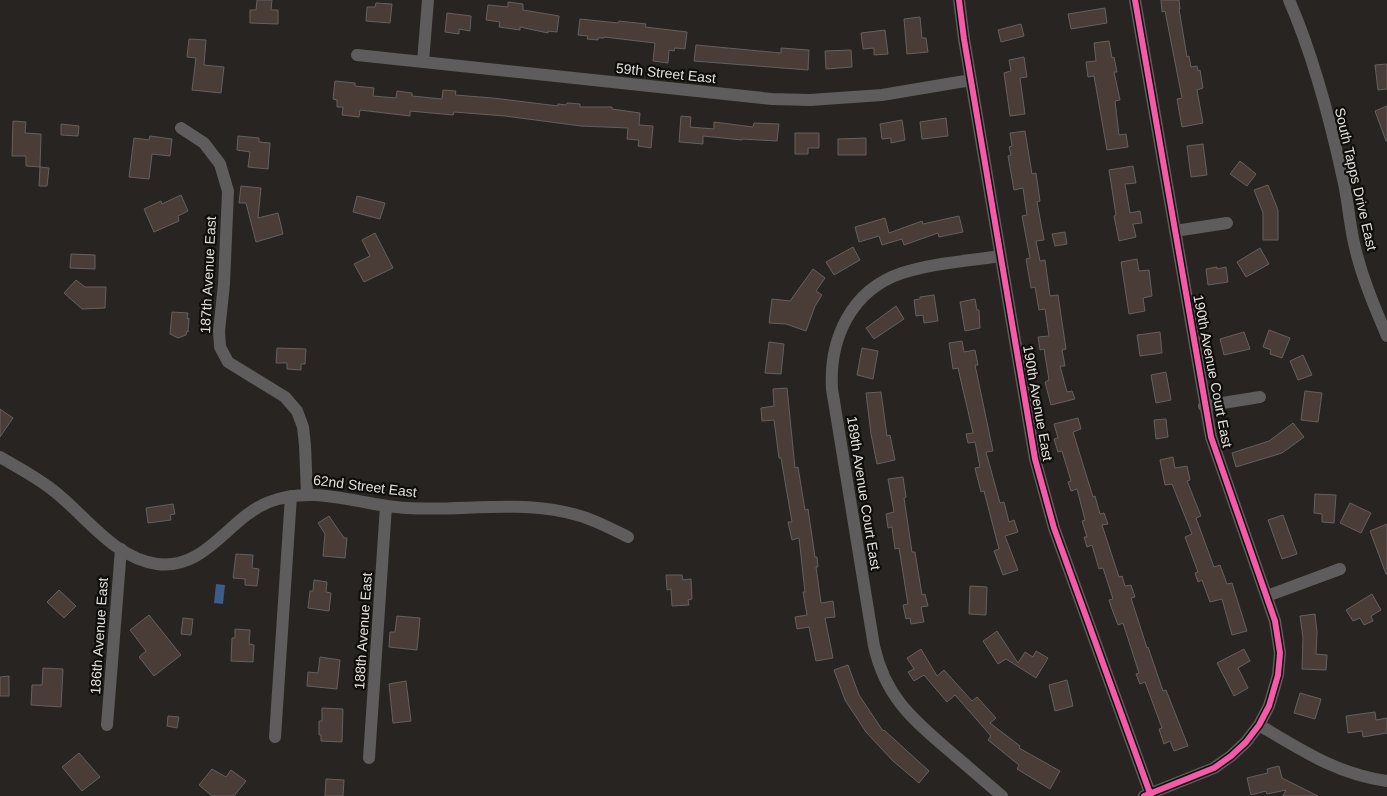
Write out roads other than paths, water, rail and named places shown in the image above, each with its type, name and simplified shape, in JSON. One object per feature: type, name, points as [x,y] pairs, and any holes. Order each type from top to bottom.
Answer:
[{"type":"street","points":[[423,62],[428,0]]},
{"type":"street","name":"190th Avenue East","points":[[959,0],[1030,435],[1047,506],[1148,795]]},
{"type":"street","name":"190th Avenue Court East","points":[[1135,0],[1204,406],[1220,467],[1275,621],[1279,642],[1279,664],[1276,685],[1269,706],[1259,725],[1241,747],[1214,768],[1148,795]]},
{"type":"street","name":"South Tapps Drive East","points":[[1289,0],[1312,63],[1332,132],[1354,243],[1366,282],[1387,336]]},
{"type":"street","name":"59th Street East","points":[[357,55],[772,99],[810,100],[882,95],[971,80]]},
{"type":"street","name":"187th Avenue East","points":[[181,128],[204,143],[220,164],[228,191],[224,284],[219,331],[220,347],[228,362],[286,397],[298,411],[303,427],[305,445],[307,494]]},
{"type":"street","points":[[1175,231],[1227,222]]},
{"type":"street","name":"189th Avenue Court East","points":[[1000,256],[919,269],[901,274],[877,286],[857,304],[842,327],[833,353],[831,371],[832,389],[871,627],[880,668],[889,689],[910,716],[1002,796]]},
{"type":"street","points":[[1204,406],[1260,397]]},
{"type":"street","name":"62nd Street East","points":[[0,457],[27,472],[56,492],[120,550],[137,559],[149,562],[172,564],[191,560],[259,506],[291,496],[307,494],[342,497],[386,506],[429,509],[516,507],[556,510],[591,518],[628,537]]},
{"type":"street","points":[[275,737],[291,496]]},
{"type":"street","name":"188th Avenue East","points":[[369,758],[386,506]]},
{"type":"street","name":"186th Avenue East","points":[[107,725],[120,550]]},
{"type":"street","points":[[1266,596],[1340,569]]},
{"type":"street","points":[[1259,725],[1329,765],[1361,776],[1387,780]]},
{"type":"water","points":[[216,584],[225,585],[223,604],[214,603]]}]
